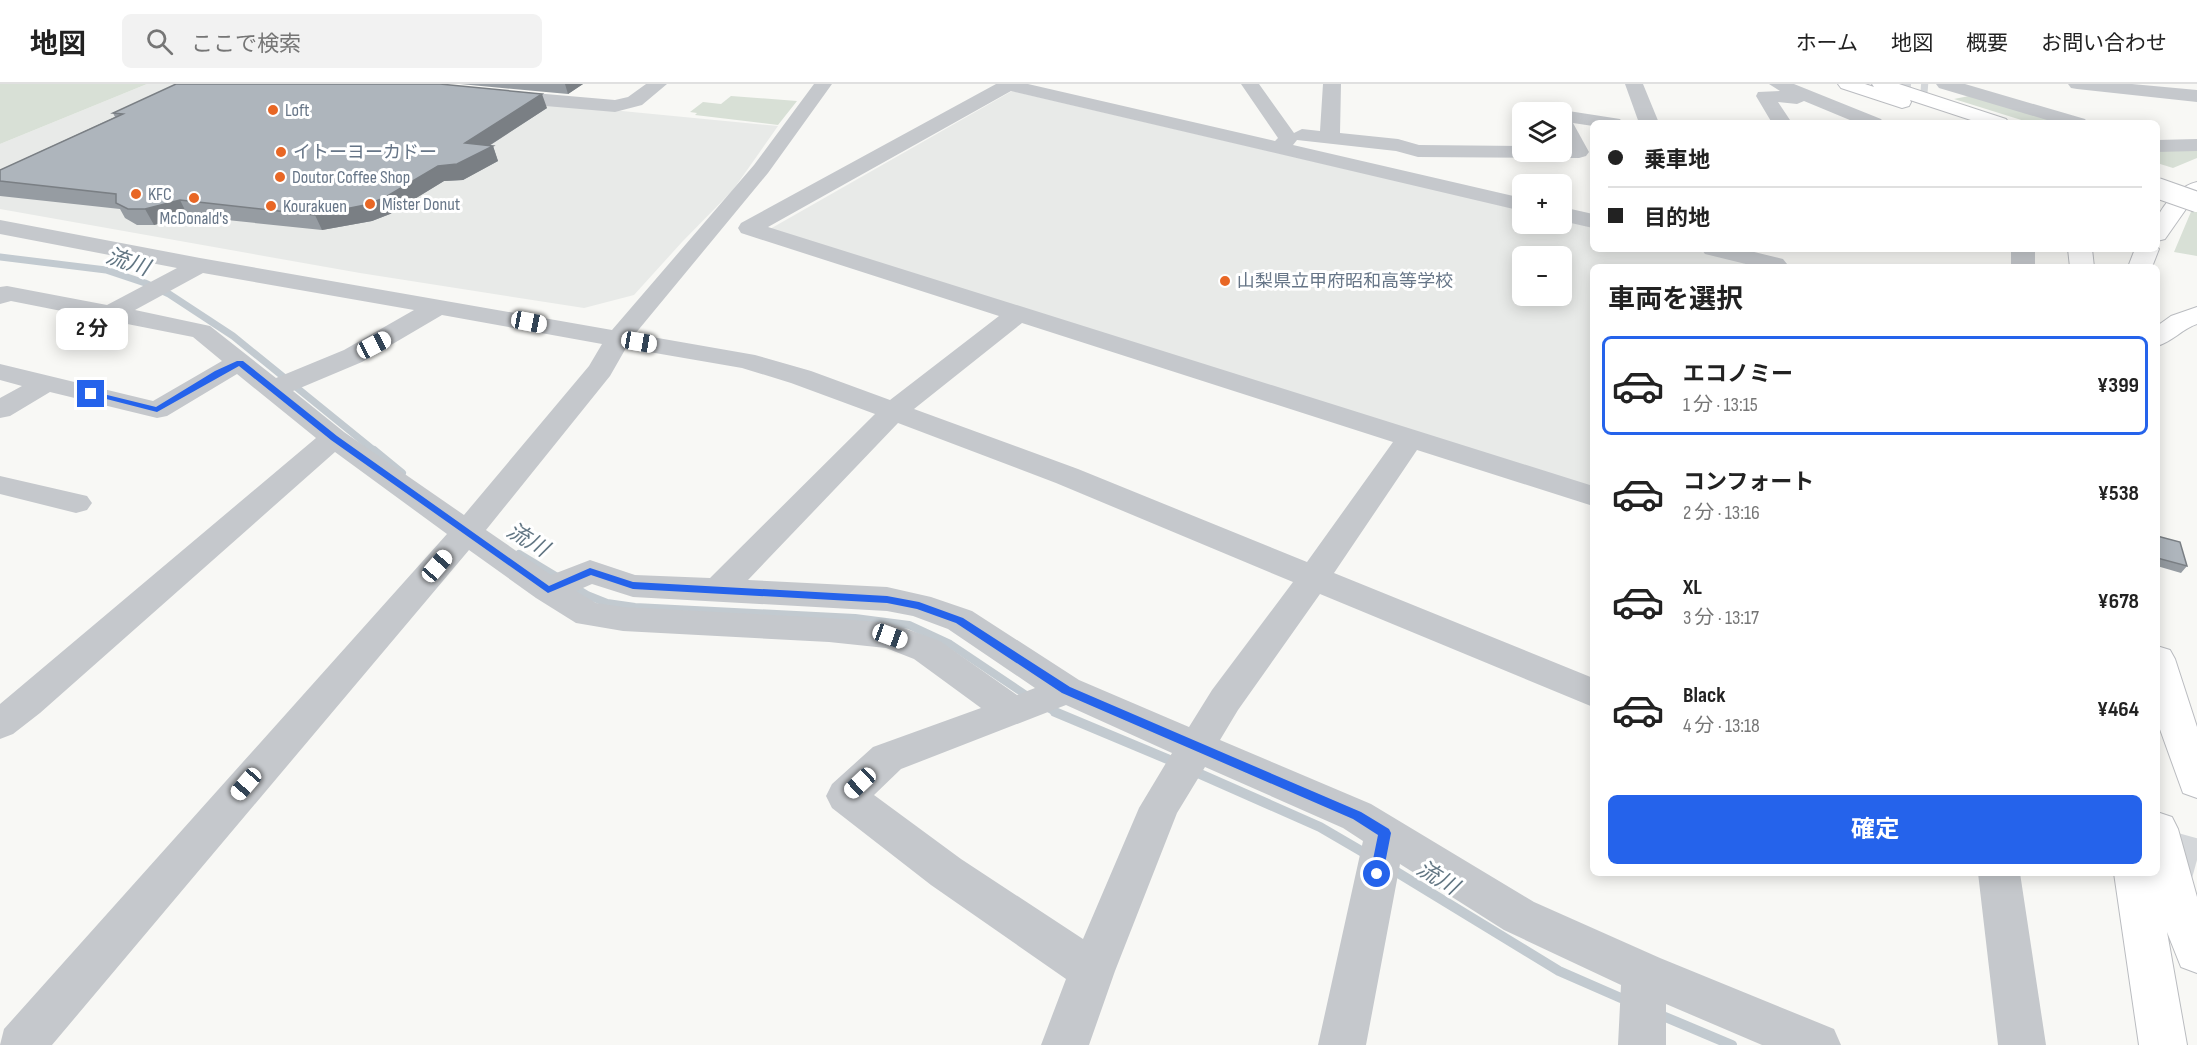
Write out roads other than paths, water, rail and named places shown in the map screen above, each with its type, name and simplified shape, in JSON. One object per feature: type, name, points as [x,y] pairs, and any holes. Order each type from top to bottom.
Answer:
[{"type":"highway","points":[[1831,84],[1876,100],[1916,118]]},
{"type":"highway","points":[[1847,84],[1954,120]]},
{"type":"highway","points":[[1881,84],[1931,89],[2007,120]]},
{"type":"highway","points":[[1931,89],[1993,120]]},
{"type":"highway","points":[[2160,192],[2185,172],[2197,168]]},
{"type":"highway","points":[[2160,170],[2197,182]]},
{"type":"highway","points":[[2160,177],[2197,189]]},
{"type":"highway","points":[[2160,189],[2197,202]]},
{"type":"highway","points":[[2160,230],[2178,204],[2197,189]]},
{"type":"highway","points":[[2160,336],[2180,321],[2197,315]]},
{"type":"highway","points":[[2160,672],[2197,782]]},
{"type":"highway","points":[[2160,841],[2171,886],[2197,953]]},
{"type":"highway","points":[[2135,876],[2163,1045]]},
{"type":"street","points":[[480,94],[615,106],[635,101],[658,84]]},
{"type":"street","points":[[21,1045],[466,533],[600,370],[618,339],[761,169],[823,84]]},
{"type":"street","points":[[998,84],[1284,143],[1512,201]]},
{"type":"street","points":[[1250,84],[1284,143]]},
{"type":"street","points":[[1330,138],[1332,84]]},
{"type":"street","points":[[1634,84],[1648,120]]},
{"type":"street","points":[[1778,84],[1867,120]]},
{"type":"street","points":[[2077,84],[2197,96]]},
{"type":"street","points":[[1008,85],[749,228],[1590,495]]},
{"type":"street","points":[[1931,89],[2007,85]]},
{"type":"street","points":[[1964,88],[2068,120]]},
{"type":"street","points":[[1780,120],[1765,96],[1816,99]]},
{"type":"street","points":[[1572,117],[1591,120]]},
{"type":"street","points":[[1284,143],[1301,135],[1398,145],[1418,151],[1512,152]]},
{"type":"street","points":[[1572,139],[1579,152],[1572,152]]},
{"type":"street","points":[[2160,146],[2197,145]]},
{"type":"street","points":[[1572,216],[1590,220]]},
{"type":"street","points":[[0,227],[200,265],[746,361],[801,377],[1068,476],[1590,692]]},
{"type":"street","points":[[1725,252],[1775,264]]},
{"type":"street","points":[[111,313],[200,265]]},
{"type":"street","points":[[0,297],[7,293],[201,331],[334,438],[548,590],[588,614],[623,619],[829,630],[890,636],[927,650],[1013,712]]},
{"type":"street","points":[[274,389],[353,356],[439,306]]},
{"type":"street","points":[[718,591],[894,411],[1017,314]]},
{"type":"street","points":[[0,372],[157,410],[218,372],[240,363]]},
{"type":"street","points":[[0,410],[47,383]]},
{"type":"street","points":[[9,705],[334,438]]},
{"type":"street","points":[[1065,1045],[1092,971],[1159,808],[1225,700],[1313,579],[1410,438]]},
{"type":"street","points":[[0,485],[76,503]]},
{"type":"street","points":[[548,590],[590,571],[633,586],[887,599],[919,606],[960,620],[1066,690],[1357,816],[1519,916],[1644,973],[1817,1045]]},
{"type":"street","points":[[1066,690],[887,758],[846,796],[946,872],[1092,971]]},
{"type":"street","points":[[1342,1045],[1385,833]]},
{"type":"street","points":[[1999,876],[2022,1045]]},
{"type":"street","points":[[1642,1045],[1644,973]]},
{"type":"waterway","name":"流川","points":[[0,257],[106,270],[169,294],[233,336],[376,452]]},
{"type":"waterway","name":"流川","points":[[374,450],[402,473]]},
{"type":"waterway","name":"流川","points":[[519,554],[587,595],[607,603],[635,607],[855,618],[909,625],[950,644],[1032,699]]},
{"type":"waterway","name":"流川","points":[[1043,705],[1056,712]]},
{"type":"waterway","name":"流川","points":[[1056,712],[1177,763]]},
{"type":"waterway","name":"流川","points":[[1191,770],[1320,827],[1368,855]]},
{"type":"waterway","name":"流川","points":[[1390,868],[1559,971],[1630,1002]]},
{"type":"waterway","name":"流川","points":[[1658,1014],[1732,1045]]},
{"type":"tunnel","points":[[1891,84],[1928,87]]},
{"type":"tunnel","points":[[2160,850],[2197,860]]},
{"type":"place","name":"Loft","points":[[273,110]]},
{"type":"place","name":"イトーヨーカドー","points":[[281,152]]},
{"type":"place","name":"Doutor Coffee Shop","points":[[280,177]]},
{"type":"place","name":"KFC","points":[[136,194]]},
{"type":"place","name":"McDonald's","points":[[194,198]]},
{"type":"place","name":"Mister Donut","points":[[370,204]]},
{"type":"place","name":"Kourakuen","points":[[271,206]]},
{"type":"place","name":"山梨県立甲府昭和高等学校","points":[[1225,281]]}]
